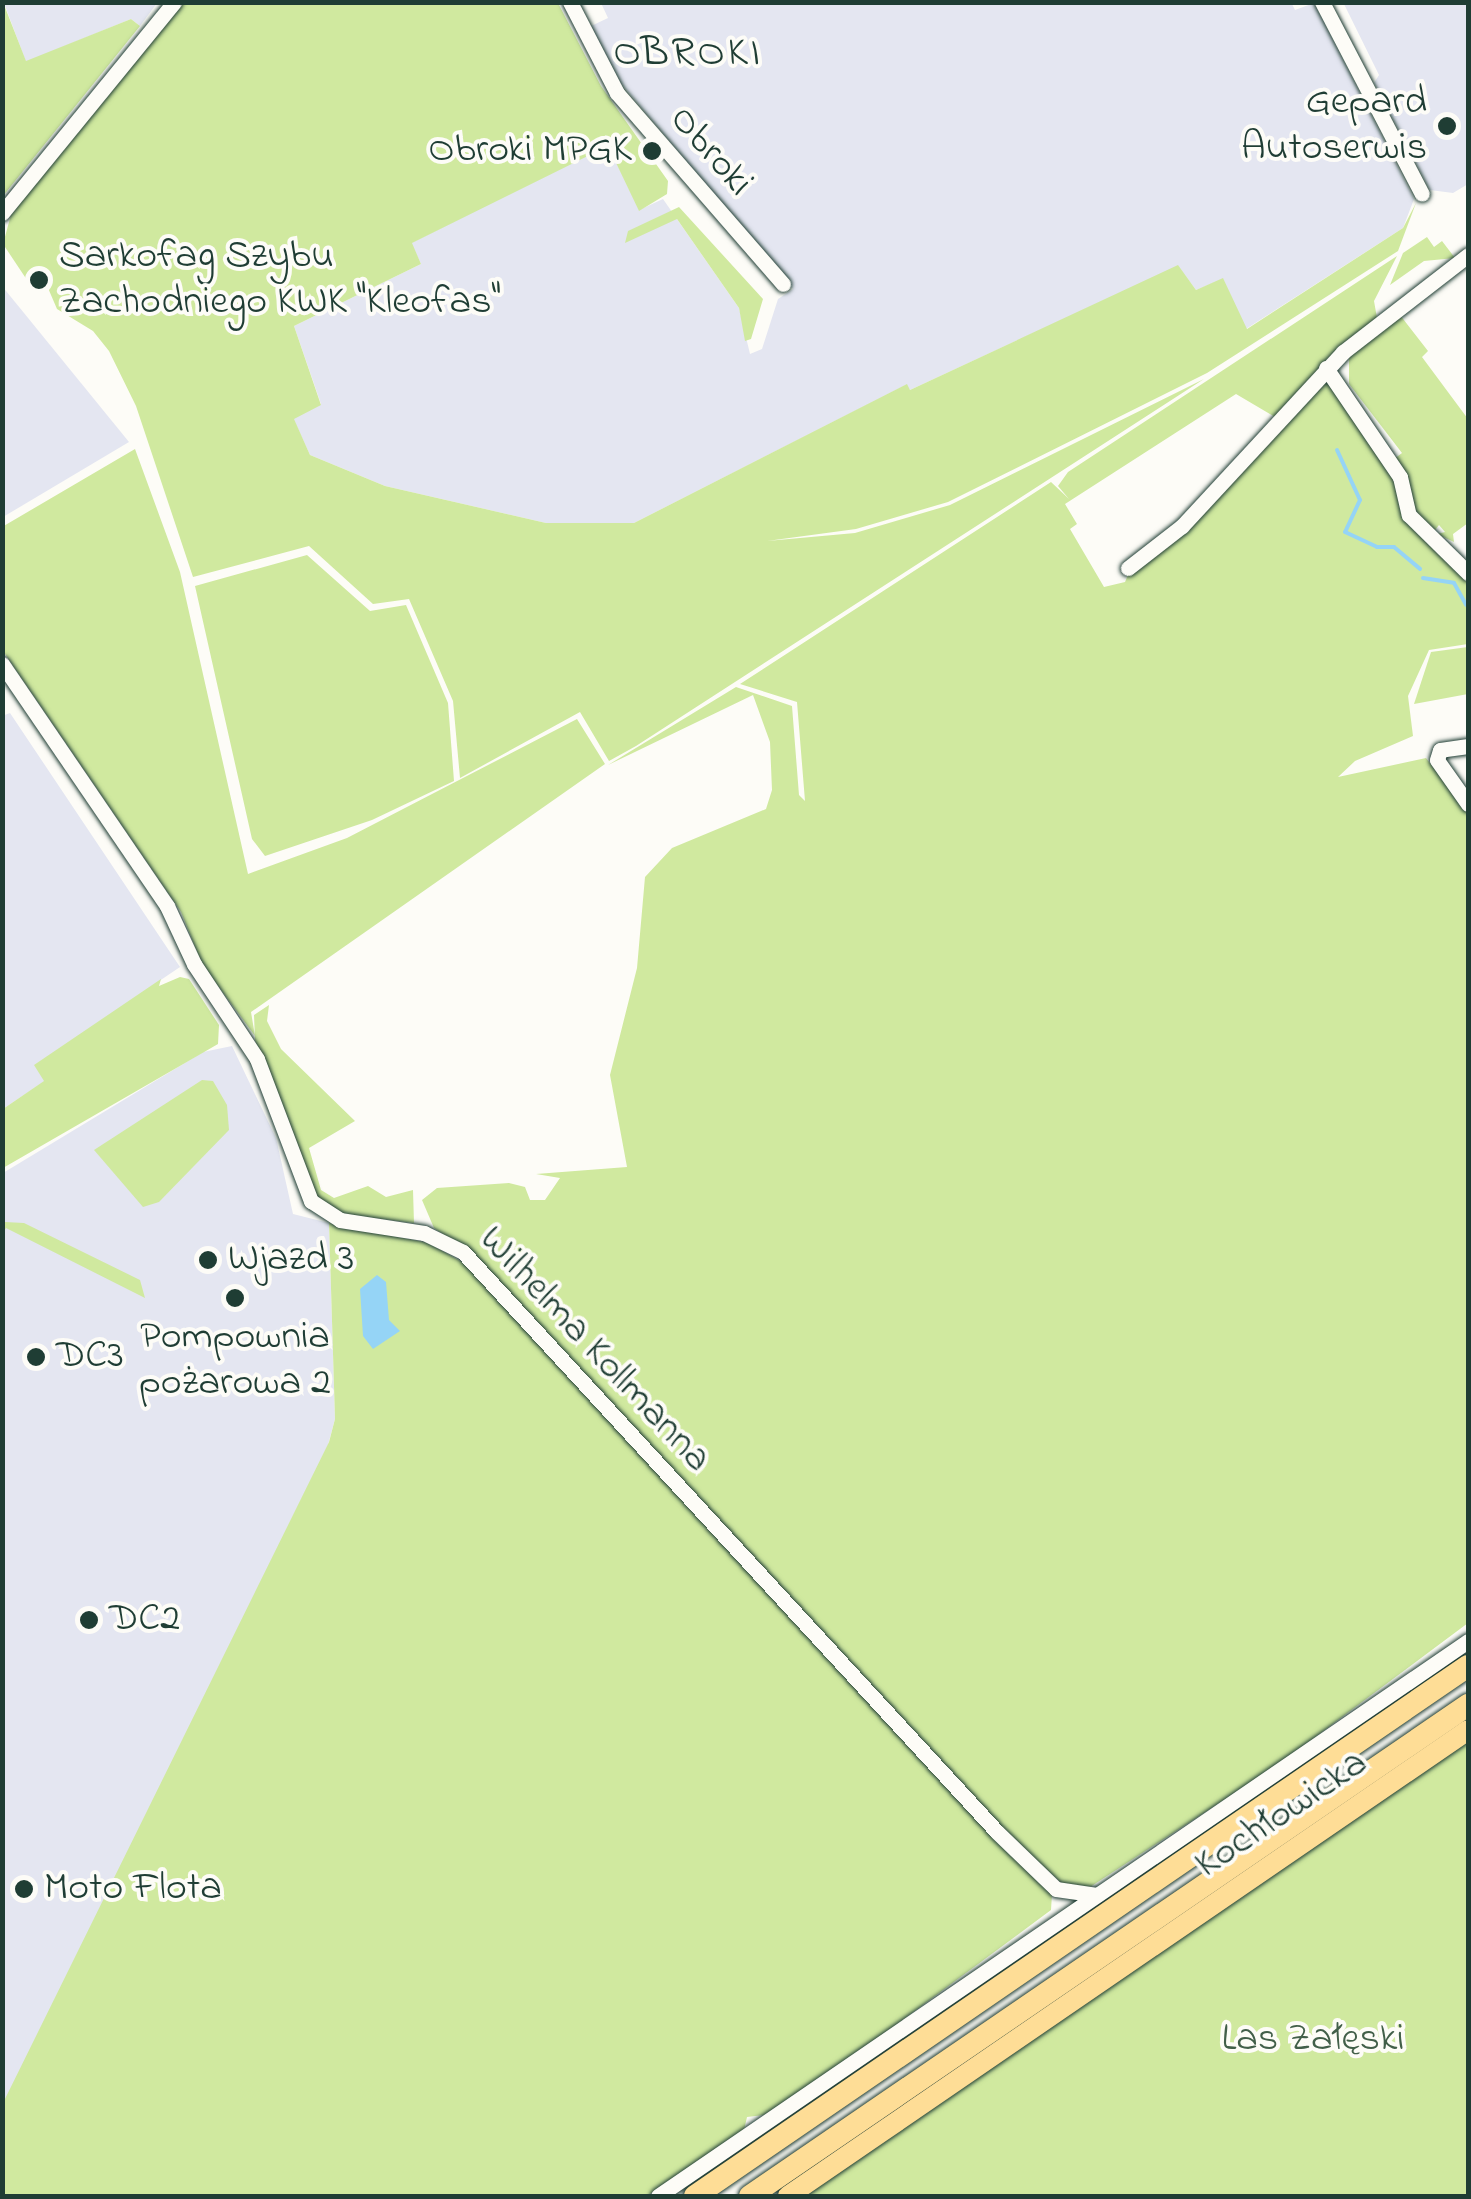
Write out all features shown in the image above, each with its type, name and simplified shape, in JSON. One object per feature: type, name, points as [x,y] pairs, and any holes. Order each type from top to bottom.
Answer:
[{"type":"highway","points":[[695,2196],[1468,1666]]},
{"type":"highway","points":[[750,2196],[1468,1705]]},
{"type":"main road","name":"Kochłowicka","points":[[788,2196],[1468,1730]]},
{"type":"street","points":[[2,212],[174,2]]},
{"type":"street","name":"Obroki","points":[[570,2],[617,93],[783,284]]},
{"type":"street","points":[[1322,2],[1422,194]]},
{"type":"street","points":[[1128,568],[1182,526],[1326,368],[1468,254]]},
{"type":"street","points":[[1326,368],[1400,476],[1409,515],[1468,573]]},
{"type":"street","name":"Wilhelma Kollmanna","points":[[2,664],[170,909],[212,991],[260,1065],[298,1180],[315,1205],[348,1222],[431,1236],[463,1252],[1056,1888]]},
{"type":"street","points":[[1468,746],[1440,750],[1436,760],[1468,804]]},
{"type":"street","points":[[1412,1680],[1468,1631]]},
{"type":"street","name":"Kochłowicka","points":[[658,2196],[1468,1641]]},
{"type":"street","points":[[1043,1932],[1057,1905],[1056,1888],[1097,1895]]},
{"type":"shaded area","points":[[1291,2],[1295,10],[1314,3],[1414,199],[1403,228],[1246,329],[1223,279],[1196,290],[1178,266],[910,390],[906,385],[634,523],[546,523],[385,486],[310,455],[293,418],[321,404],[294,326],[421,264],[411,243],[608,145],[639,210],[663,199],[739,308],[750,354],[762,349],[778,299],[793,289],[615,76],[589,27],[608,18],[601,3]]},
{"type":"shaded area","points":[[1343,2],[1468,3],[1468,184],[1453,193],[1430,190],[1374,83],[1379,75]]},
{"type":"shaded area","points":[[4,3],[157,3],[140,26],[131,19],[26,62]]},
{"type":"shaded area","points":[[2,286],[129,442],[3,517],[2,517]]},
{"type":"shaded area","points":[[10,713],[180,967],[35,1065],[45,1081],[3,1109],[2,716]]},
{"type":"shaded area","points":[[232,1046],[276,1138],[293,1214],[329,1223],[335,1419],[328,1445],[3,2106],[3,1173],[203,1052]]},
{"type":"green space","points":[[3,2],[26,61],[131,19],[140,26],[3,196]]},
{"type":"green space","points":[[181,3],[558,3],[601,86],[668,181],[667,194],[639,211],[608,146],[412,243],[421,264],[294,326],[321,405],[294,419],[310,455],[385,486],[546,523],[634,523],[907,384],[910,390],[1178,265],[1196,290],[1223,278],[1247,329],[1403,228],[1416,203],[1398,251],[1207,373],[948,502],[856,529],[767,541],[855,533],[950,505],[1204,379],[636,746],[609,761],[580,712],[460,778],[453,701],[409,599],[373,604],[309,546],[193,577],[136,406],[109,351],[93,331],[57,309],[42,274],[29,283],[3,244],[12,211]]},
{"type":"green space","points":[[679,207],[763,299],[751,339],[745,341],[739,308],[677,219],[625,243],[628,231]]},
{"type":"green space","points":[[1427,237],[1434,247],[1442,241],[1455,258],[1424,261],[1390,285],[1403,253]]},
{"type":"green space","points":[[1397,256],[1374,301],[1377,318],[1275,417],[1236,394],[1065,504],[1077,524],[1070,529],[1104,587],[1125,582],[1130,570],[1326,379],[1395,477],[1407,521],[1468,579],[1468,644],[1429,650],[1408,696],[1413,736],[1355,761],[1338,777],[1426,758],[1468,812],[1468,1623],[1279,1764],[1087,1889],[1067,1888],[1000,1827],[478,1258],[434,1228],[422,1200],[437,1188],[509,1183],[525,1187],[530,1200],[545,1200],[560,1178],[536,1174],[627,1167],[610,1075],[637,968],[645,877],[672,848],[766,809],[772,790],[770,742],[753,695],[608,765],[736,687],[792,706],[799,795],[805,801],[797,702],[740,684],[1051,482],[1069,499],[1058,486],[1068,472]]},
{"type":"green space","points":[[1400,315],[1428,351],[1422,357],[1468,419],[1468,523],[1453,534],[1454,542],[1437,534],[1445,532],[1439,525],[1432,534],[1421,525],[1394,459],[1402,453],[1349,384],[1349,352]]},
{"type":"green space","points":[[135,449],[180,572],[248,874],[347,838],[577,719],[605,764],[251,1012],[255,1036],[202,964],[181,912],[3,651],[2,527]]},
{"type":"green space","points":[[307,555],[370,611],[406,605],[448,703],[454,781],[372,820],[265,856],[252,839],[195,586]]},
{"type":"green space","points":[[1468,647],[1468,694],[1414,704],[1431,652]]},
{"type":"green space","points":[[180,977],[189,979],[219,1025],[218,1044],[3,1168],[3,1109],[44,1081],[34,1065],[161,979],[159,986]]},
{"type":"green space","points":[[269,1005],[267,1021],[281,1049],[355,1121],[309,1148],[321,1190],[334,1198],[368,1186],[386,1197],[413,1190],[414,1223],[342,1214],[317,1197],[255,1040],[254,1015]]},
{"type":"green space","points":[[202,1080],[213,1081],[227,1105],[229,1130],[159,1202],[143,1207],[94,1150]]},
{"type":"green space","points":[[5,1222],[24,1223],[140,1280],[145,1298],[6,1228],[3,1233]]},
{"type":"green space","points":[[329,1223],[428,1243],[464,1263],[1052,1894],[1051,1910],[862,2050],[764,2115],[747,2117],[744,2130],[647,2196],[3,2196],[2,2105],[329,1442],[335,1419]]},
{"type":"green space","name":"Las Załęski","points":[[1468,1736],[1468,2196],[798,2196]]},
{"type":"water","points":[[377,1275],[386,1282],[389,1320],[400,1331],[373,1349],[363,1336],[360,1289]]},
{"type":"waterway","points":[[1337,450],[1360,500],[1345,532],[1377,547],[1394,547],[1420,569]]},
{"type":"waterway","points":[[1423,578],[1454,583],[1466,605]]},
{"type":"place","name":"Gepard Autoserwis","points":[[1447,126]]},
{"type":"place","name":"Obroki MPGK","points":[[652,151]]},
{"type":"place","name":"Sarkofag Szybu Zachodniego KWK \"Kleofas\"","points":[[39,280]]},
{"type":"place","name":"Wjazd 3","points":[[208,1260]]},
{"type":"place","name":"Pompownia pożarowa 2","points":[[235,1298]]},
{"type":"place","name":"DC3","points":[[36,1357]]},
{"type":"place","name":"DC2","points":[[89,1620]]},
{"type":"place","name":"Moto Flota","points":[[24,1889]]},
{"type":"district","name":"OBROKI","points":[[688,54]]}]
